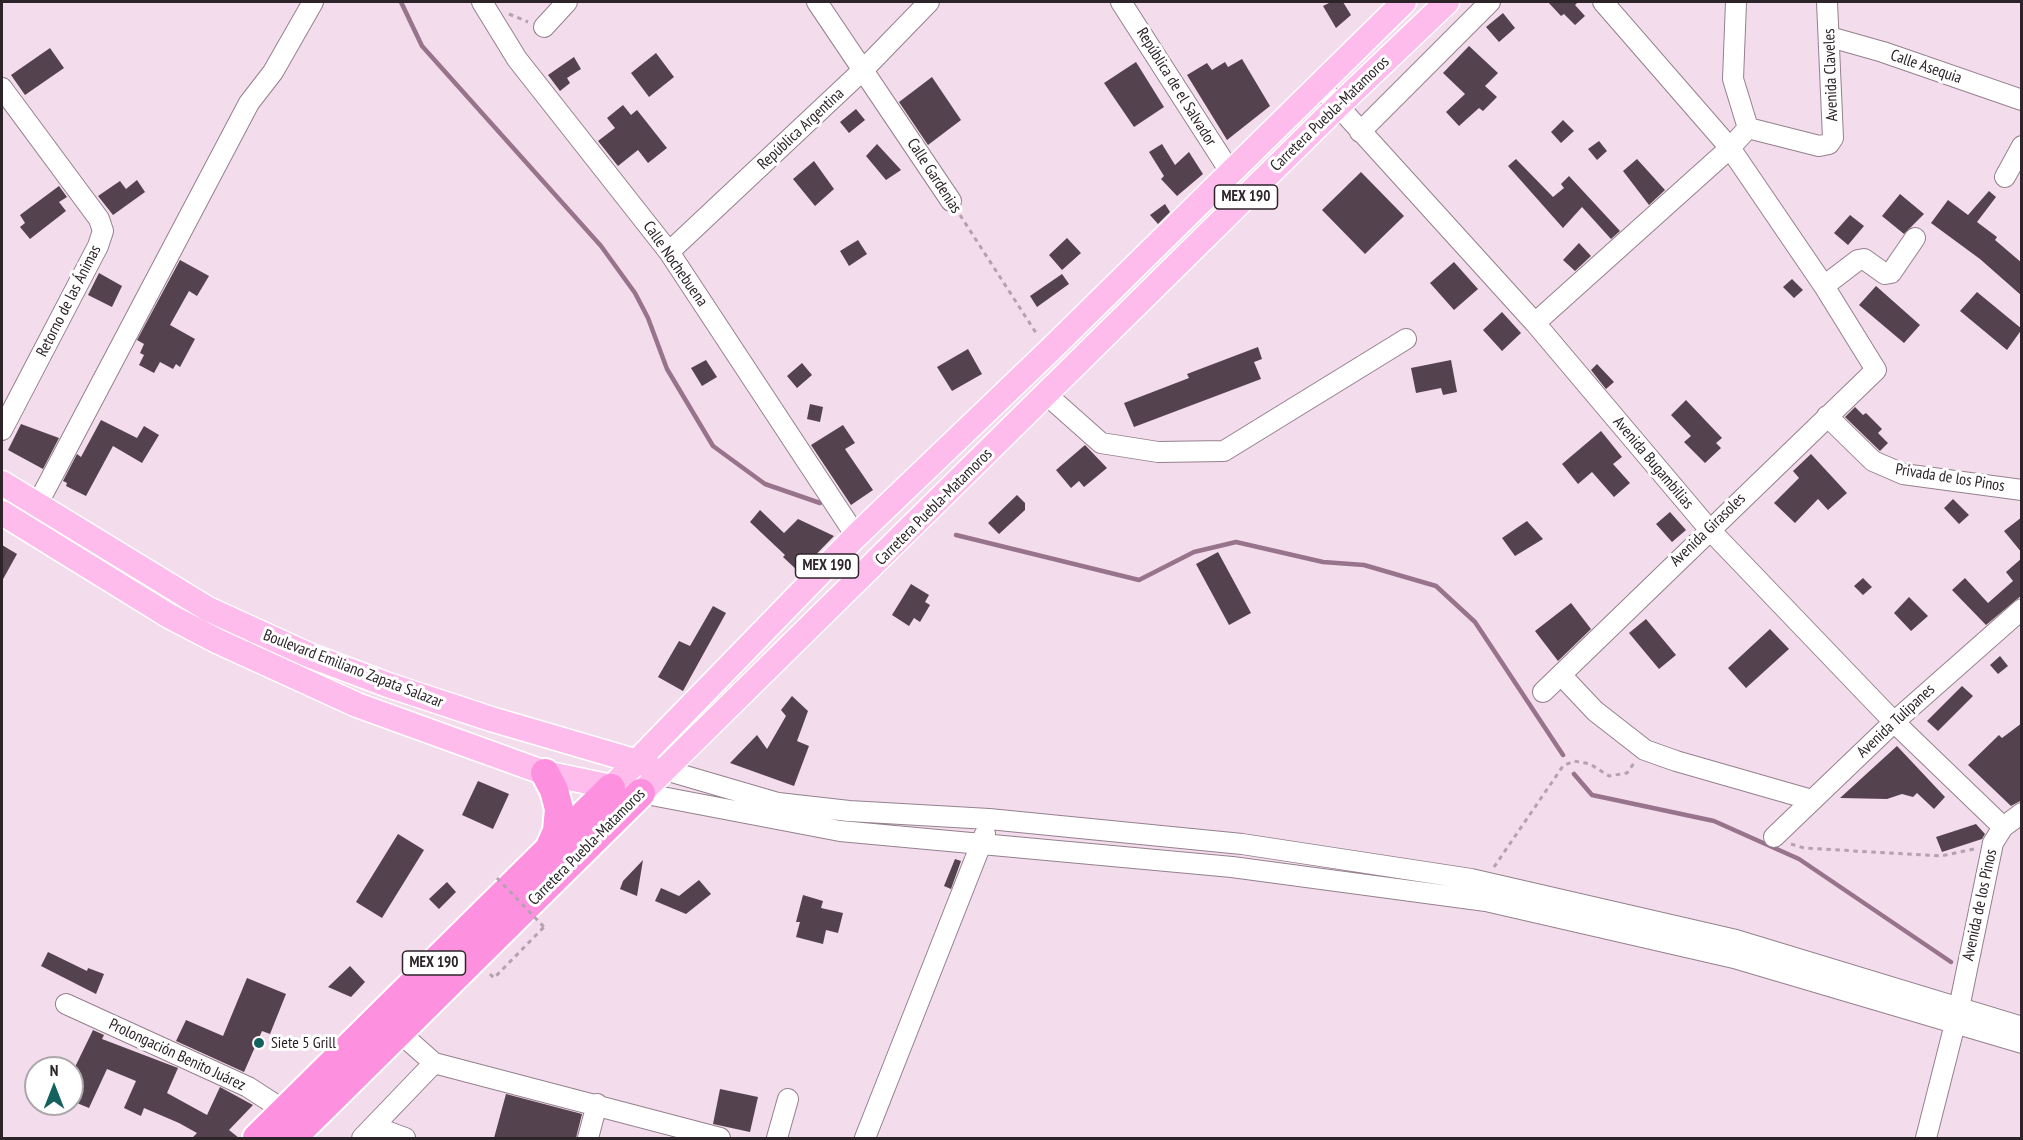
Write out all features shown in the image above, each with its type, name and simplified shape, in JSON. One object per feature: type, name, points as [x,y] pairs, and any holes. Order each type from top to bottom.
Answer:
[{"type":"highway","points":[[537,771],[554,790],[558,809],[557,831],[548,850]]},
{"type":"highway","name":"Carretera Puebla-Matamoros","points":[[257,1138],[611,788]]},
{"type":"highway","name":"Carretera Puebla-Matamoros","points":[[292,1138],[641,793]]},
{"type":"main road","name":"Carretera Puebla-Matamoros","points":[[611,788],[634,761],[856,536],[1048,352],[1404,2]]},
{"type":"main road","name":"Carretera Puebla-Matamoros","points":[[641,793],[1338,106],[1447,2]]},
{"type":"main road","name":"Boulevard Emiliano Zapata Salazar","points":[[2,483],[208,609],[258,632],[388,686],[664,770]]},
{"type":"main road","name":"Boulevard Emiliano Zapata Salazar","points":[[2,513],[169,616],[217,641],[357,705],[537,771],[641,793]]},
{"type":"main road","points":[[537,771],[540,733]]},
{"type":"street","points":[[37,505],[249,103],[273,72],[313,2]]},
{"type":"street","name":"Calle Nochebuena","points":[[482,2],[517,59],[669,252],[856,536]]},
{"type":"street","points":[[544,27],[567,2]]},
{"type":"street","name":"Calle Gardenias","points":[[817,2],[951,201]]},
{"type":"street","name":"República Argentina","points":[[669,252],[864,69],[929,2]]},
{"type":"street","name":"República de el Salvador","points":[[1121,2],[1231,173]]},
{"type":"street","points":[[1360,132],[1490,2]]},
{"type":"street","points":[[1603,2],[1730,148],[1824,286],[1858,260],[1864,259],[1884,274],[1891,273],[1914,238]]},
{"type":"street","points":[[1535,323],[1730,148],[1748,128],[1733,79],[1737,2]]},
{"type":"street","name":"Avenida Claveles","points":[[1748,128],[1820,147],[1829,144],[1833,138],[1827,2]]},
{"type":"street","name":"Calle Asequia","points":[[1830,37],[1883,52],[2022,100]]},
{"type":"street","name":"Avenida Bugambilias","points":[[1319,84],[1535,323],[1709,529],[1894,722],[1998,835]]},
{"type":"street","name":"Retorno de las Ánimas","points":[[2,88],[99,219],[103,231],[98,246],[2,430]]},
{"type":"street","points":[[2005,177],[2022,146]]},
{"type":"street","name":"Avenida Girasoles","points":[[1543,692],[1876,370],[1824,286]]},
{"type":"street","points":[[1047,395],[1101,444],[1158,452],[1224,451],[1406,339]]},
{"type":"street","name":"Privada de los Pinos","points":[[1827,416],[1873,461],[1903,474],[2022,490]]},
{"type":"street","name":"Avenida Tulipanes","points":[[1774,837],[1894,722],[2022,609]]},
{"type":"street","points":[[1562,676],[1595,711],[1645,750],[1812,800]]},
{"type":"street","points":[[664,770],[778,803],[849,811],[989,819],[1242,844],[1483,882],[1736,940],[1957,1016],[2022,1043]]},
{"type":"street","points":[[732,812],[736,791]]},
{"type":"street","points":[[641,793],[840,831],[982,846],[1232,867],[1486,900],[1734,958],[1957,1016],[2022,1027]]},
{"type":"street","name":"Avenida de los Pinos","points":[[1926,1138],[1957,1016],[1998,835],[2022,813]]},
{"type":"street","points":[[865,1138],[982,846],[989,819]]},
{"type":"street","name":"Prolongación Benito Juárez","points":[[66,1004],[248,1088],[285,1111]]},
{"type":"street","points":[[400,1033],[434,1063],[597,1104],[662,1130],[710,1137]]},
{"type":"street","points":[[369,1133],[434,1063]]},
{"type":"street","points":[[777,1138],[788,1099]]},
{"type":"street","points":[[588,1138],[597,1104]]},
{"type":"street","points":[[369,1133],[405,1138]]},
{"type":"path","points":[[501,10],[544,27]]},
{"type":"path","name":"Calle Gardenias","points":[[951,201],[1048,352]]},
{"type":"path","points":[[1483,882],[1563,766],[1574,761],[1590,764],[1609,776],[1627,773],[1645,750]]},
{"type":"path","points":[[1774,837],[1804,848],[1941,856],[1959,854],[1998,835]]},
{"type":"path","points":[[496,965],[489,973],[494,978],[544,927],[497,878]]},
{"type":"building","points":[[1331,2],[1343,2],[1351,15],[1336,28],[1323,6]]},
{"type":"building","points":[[1548,2],[1578,2],[1575,5],[1585,16],[1575,25],[1564,14],[1561,16]]},
{"type":"building","points":[[1503,13],[1515,28],[1499,42],[1486,27]]},
{"type":"building","points":[[1469,46],[1498,73],[1485,86],[1497,97],[1483,111],[1479,108],[1459,126],[1446,112],[1465,94],[1443,73]]},
{"type":"building","points":[[50,48],[64,68],[25,95],[11,75]]},
{"type":"building","points":[[656,53],[674,77],[649,97],[631,73]]},
{"type":"building","points":[[574,57],[581,69],[567,78],[570,83],[560,91],[548,75]]},
{"type":"building","points":[[1242,59],[1270,106],[1227,140],[1187,75],[1207,63],[1212,70],[1225,62],[1228,67]]},
{"type":"building","points":[[1136,62],[1164,107],[1134,127],[1104,83]]},
{"type":"building","points":[[932,77],[961,120],[928,145],[899,102]]},
{"type":"building","points":[[623,105],[631,115],[637,110],[667,148],[648,163],[638,150],[618,166],[598,141],[615,128],[607,118]]},
{"type":"building","points":[[856,109],[865,120],[849,133],[840,122]]},
{"type":"building","points":[[1563,120],[1574,131],[1561,143],[1551,132]]},
{"type":"building","points":[[1599,141],[1607,151],[1597,160],[1588,149]]},
{"type":"building","points":[[877,144],[901,170],[886,180],[866,156]]},
{"type":"building","points":[[1162,144],[1175,165],[1189,152],[1203,174],[1177,196],[1161,179],[1164,176],[1149,152]]},
{"type":"building","points":[[1516,159],[1553,197],[1564,188],[1561,184],[1569,176],[1620,231],[1611,239],[1582,207],[1563,228],[1508,166]]},
{"type":"building","points":[[1637,159],[1665,190],[1649,205],[1623,171]]},
{"type":"building","points":[[814,161],[834,189],[815,206],[793,179]]},
{"type":"building","points":[[1361,172],[1404,216],[1365,254],[1322,210]]},
{"type":"building","points":[[137,180],[145,192],[113,215],[98,196],[120,181],[126,189]]},
{"type":"building","points":[[59,186],[67,197],[59,202],[66,211],[30,239],[20,227],[25,223],[20,215]]},
{"type":"building","points":[[1989,191],[1996,197],[1977,222],[1997,237],[1995,240],[2022,263],[2022,296],[1980,259],[1931,223],[1948,200],[1968,215]]},
{"type":"building","points":[[1900,194],[1924,214],[1904,234],[1882,216]]},
{"type":"building","points":[[1165,204],[1170,212],[1158,224],[1150,215]]},
{"type":"building","points":[[1850,215],[1864,226],[1848,245],[1834,233]]},
{"type":"building","points":[[1067,238],[1081,253],[1062,270],[1049,255]]},
{"type":"building","points":[[858,240],[867,254],[849,266],[840,251]]},
{"type":"building","points":[[1579,243],[1591,256],[1575,271],[1563,260]]},
{"type":"building","points":[[180,260],[209,276],[197,296],[189,291],[170,325],[195,339],[180,367],[176,364],[173,369],[160,362],[154,373],[139,365],[144,355],[140,353],[144,344],[137,340]]},
{"type":"building","points":[[1454,262],[1478,289],[1454,310],[1430,283]]},
{"type":"building","points":[[99,273],[122,286],[112,307],[88,295]]},
{"type":"building","points":[[1062,274],[1069,284],[1037,307],[1030,296]]},
{"type":"building","points":[[1792,279],[1803,290],[1794,298],[1783,287]]},
{"type":"building","points":[[1876,286],[1920,325],[1904,343],[1859,305]]},
{"type":"building","points":[[1977,292],[2022,329],[2007,350],[1960,311]]},
{"type":"building","points":[[1502,312],[1521,333],[1502,351],[1483,330]]},
{"type":"building","points":[[1258,347],[1262,359],[1254,362],[1261,379],[1134,427],[1124,403],[1189,378],[1187,374]]},
{"type":"building","points":[[968,349],[982,374],[952,391],[937,367]]},
{"type":"building","points":[[706,360],[717,377],[702,386],[691,368]]},
{"type":"building","points":[[1451,360],[1457,392],[1443,395],[1441,388],[1416,393],[1411,368]]},
{"type":"building","points":[[802,363],[812,375],[797,388],[787,376]]},
{"type":"building","points":[[1597,364],[1614,382],[1606,389],[1591,370]]},
{"type":"building","points":[[1686,400],[1722,438],[1716,443],[1721,448],[1705,463],[1684,442],[1691,436],[1671,415]]},
{"type":"building","points":[[810,404],[823,407],[820,422],[807,419]]},
{"type":"building","points":[[1855,407],[1863,415],[1866,413],[1882,429],[1878,433],[1888,443],[1880,451],[1845,417]]},
{"type":"building","points":[[101,420],[137,438],[144,426],[159,435],[142,463],[113,446],[86,496],[66,486],[67,483],[63,481],[77,454],[81,457]]},
{"type":"building","points":[[21,424],[59,438],[43,469],[8,450]]},
{"type":"building","points":[[843,425],[855,443],[845,449],[873,490],[851,505],[811,445]]},
{"type":"building","points":[[1601,431],[1622,457],[1613,464],[1630,483],[1614,497],[1592,472],[1578,484],[1562,464]]},
{"type":"building","points":[[1085,445],[1107,468],[1084,487],[1079,481],[1071,488],[1056,470]]},
{"type":"building","points":[[1811,454],[1847,493],[1828,510],[1818,499],[1795,523],[1774,503],[1799,478],[1793,471]]},
{"type":"building","points":[[1017,495],[1025,503],[1025,510],[999,534],[988,523]]},
{"type":"building","points":[[1953,499],[1969,515],[1959,524],[1944,508]]},
{"type":"building","points":[[760,510],[784,533],[798,519],[834,536],[799,572],[783,557],[785,555],[750,522]]},
{"type":"building","points":[[1670,512],[1686,530],[1672,542],[1656,524]]},
{"type":"building","points":[[2022,517],[2022,553],[2004,531]]},
{"type":"building","points":[[1527,521],[1543,539],[1515,556],[1502,538]]},
{"type":"building","points":[[2,545],[17,554],[2,581]]},
{"type":"building","points":[[1218,552],[1251,613],[1229,625],[1196,564]]},
{"type":"building","points":[[2022,558],[2022,595],[1986,625],[1952,590],[1965,578],[1988,603],[2013,581],[2006,572]]},
{"type":"building","points":[[1863,578],[1872,587],[1863,595],[1854,586]]},
{"type":"building","points":[[911,584],[929,595],[925,602],[930,605],[920,622],[914,618],[909,626],[892,615]]},
{"type":"building","points":[[1909,597],[1928,616],[1911,631],[1894,613]]},
{"type":"building","points":[[1571,603],[1591,629],[1558,661],[1535,631]]},
{"type":"building","points":[[713,606],[726,613],[683,691],[658,677],[679,641],[690,646]]},
{"type":"building","points":[[1646,619],[1676,655],[1659,669],[1629,633]]},
{"type":"building","points":[[1770,629],[1789,649],[1746,688],[1728,668]]},
{"type":"building","points":[[2000,656],[2008,666],[1998,674],[1990,665]]},
{"type":"building","points":[[1962,686],[1973,696],[1938,731],[1927,721]]},
{"type":"building","points":[[792,696],[808,711],[797,741],[809,746],[794,786],[730,763],[757,735],[767,749],[786,716],[781,710]]},
{"type":"building","points":[[2022,723],[2022,800],[2011,806],[1968,765],[1999,735],[2002,738]]},
{"type":"building","points":[[1897,746],[1945,797],[1934,809],[1917,793],[1913,797],[1902,794],[1887,799],[1840,798]]},
{"type":"building","points":[[478,781],[509,794],[493,829],[462,815]]},
{"type":"building","points":[[1976,824],[1985,834],[1982,839],[1942,852],[1936,837]]},
{"type":"building","points":[[398,834],[424,850],[382,918],[356,902]]},
{"type":"building","points":[[955,859],[961,861],[951,889],[944,886]]},
{"type":"building","points":[[643,860],[637,896],[620,889],[623,881]]},
{"type":"building","points":[[699,880],[711,894],[686,914],[655,901],[661,888],[679,896]]},
{"type":"building","points":[[447,882],[456,892],[439,909],[429,899]]},
{"type":"building","points":[[803,895],[823,901],[821,908],[843,913],[838,933],[826,930],[823,944],[796,937],[800,922],[796,922]]},
{"type":"building","points":[[48,952],[87,971],[88,968],[104,974],[96,994],[41,966]]},
{"type":"building","points":[[350,966],[365,982],[351,997],[328,987]]},
{"type":"building","points":[[247,978],[286,994],[270,1034],[262,1031],[244,1072],[176,1041],[186,1020],[223,1036]]},
{"type":"building","points":[[93,1030],[104,1035],[102,1039],[178,1068],[167,1093],[207,1115],[220,1087],[253,1105],[229,1130],[239,1138],[192,1138],[197,1133],[179,1123],[144,1108],[141,1116],[124,1108],[136,1081],[107,1069],[89,1108],[84,1106],[84,1056],[80,1056]]},
{"type":"building","points":[[720,1089],[758,1097],[750,1132],[713,1124]]},
{"type":"building","points":[[506,1094],[582,1114],[576,1138],[494,1138]]},
{"type":"waterway","points":[[401,2],[422,46],[601,246],[635,293],[648,318],[667,369],[713,446],[765,484],[820,503]]},
{"type":"waterway","points":[[956,535],[1139,580],[1194,552],[1236,542],[1323,562],[1364,565],[1436,586],[1475,622],[1563,755]]},
{"type":"waterway","points":[[1574,774],[1592,795],[1714,821],[1799,859],[1951,962]]},
{"type":"place","name":"Siete 5 Grill","points":[[259,1043]]}]
